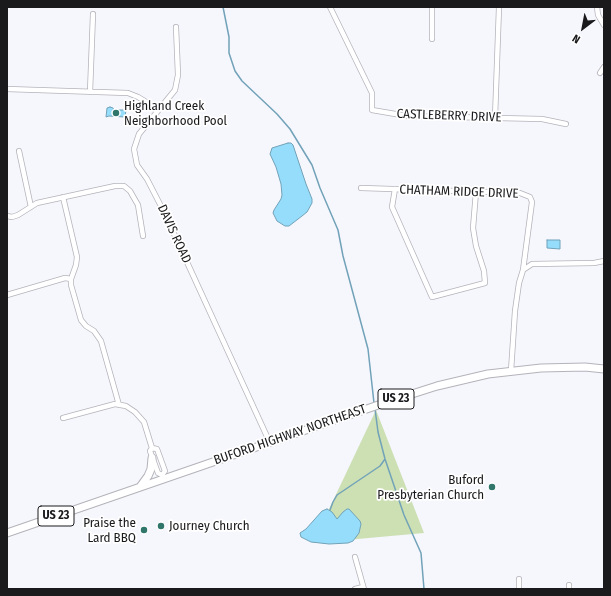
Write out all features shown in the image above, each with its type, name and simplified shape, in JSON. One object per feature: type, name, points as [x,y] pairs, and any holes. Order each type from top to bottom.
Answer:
[{"type":"main road","name":"BUFORD HIGHWAY NORTHEAST","points":[[7,533],[140,487],[162,477],[436,386],[488,374],[541,368],[585,367],[604,370]]},
{"type":"main road","points":[[140,487],[151,469],[152,458]]},
{"type":"street","name":"CASTLEBERRY DRIVE","points":[[330,7],[372,93],[372,110],[407,116],[542,119],[566,124]]},
{"type":"street","points":[[432,7],[432,39]]},
{"type":"street","points":[[495,118],[499,7]]},
{"type":"street","points":[[596,7],[598,16],[604,25]]},
{"type":"street","points":[[90,92],[93,14]]},
{"type":"street","name":"DAVIS ROAD","points":[[176,27],[178,75],[175,90],[139,134],[134,149],[137,165],[147,179],[164,212],[270,442]]},
{"type":"street","points":[[600,73],[604,68]]},
{"type":"street","points":[[7,89],[128,93],[148,103],[157,111]]},
{"type":"street","points":[[19,151],[31,207]]},
{"type":"street","points":[[7,216],[12,217],[18,215],[37,203],[115,186],[124,186],[130,191],[138,205],[143,236]]},
{"type":"street","name":"CHATHAM RIDGE DRIVE","points":[[361,188],[520,193],[530,197],[532,202],[523,270]]},
{"type":"street","points":[[395,189],[392,208],[432,297],[486,283],[484,270],[476,246],[473,228],[476,192]]},
{"type":"street","points":[[62,197],[78,257],[70,279],[81,320],[86,326],[94,331],[101,341],[119,405]]},
{"type":"street","points":[[511,371],[515,311],[519,283],[523,270],[532,264],[594,263],[604,261]]},
{"type":"street","points":[[7,295],[65,278],[70,279]]},
{"type":"street","points":[[63,418],[115,404],[126,406],[135,412],[144,422],[152,448],[150,451],[152,458],[158,472],[162,477]]},
{"type":"street","points":[[152,448],[157,449],[164,471],[162,477]]},
{"type":"street","points":[[355,557],[364,588],[355,589]]},
{"type":"street","points":[[519,589],[520,579]]},
{"type":"green space","points":[[376,410],[424,533],[313,543]]},
{"type":"water","name":"Highland Creek Neighborhood Pool","points":[[110,107],[114,110],[126,110],[125,117],[106,117],[107,108]]},
{"type":"water","points":[[288,143],[293,145],[312,199],[312,203],[307,212],[289,226],[285,226],[277,221],[273,213],[282,195],[281,184],[270,154],[272,148]]},
{"type":"water","points":[[547,240],[560,240],[560,249],[547,248]]},
{"type":"water","points":[[327,509],[332,512],[337,519],[343,512],[349,509],[360,521],[361,524],[359,533],[353,541],[348,543],[329,544],[311,542],[301,537],[300,533],[306,529],[322,511]]},
{"type":"waterway","points":[[223,7],[229,37],[229,53],[235,71],[242,81],[277,114],[290,129],[312,165],[338,230],[343,256],[368,349],[374,403]]},
{"type":"waterway","points":[[375,409],[378,432],[385,459],[404,515],[421,553],[424,589]]},
{"type":"waterway","points":[[330,510],[337,495],[380,466],[385,459]]},
{"type":"place","name":"Highland Creek Neighborhood Pool","points":[[116,113]]},
{"type":"place","name":"Buford Presbyterian Church","points":[[492,487]]},
{"type":"place","name":"Journey Church","points":[[161,526]]},
{"type":"place","name":"Praise the Lard BBQ","points":[[144,530]]}]
